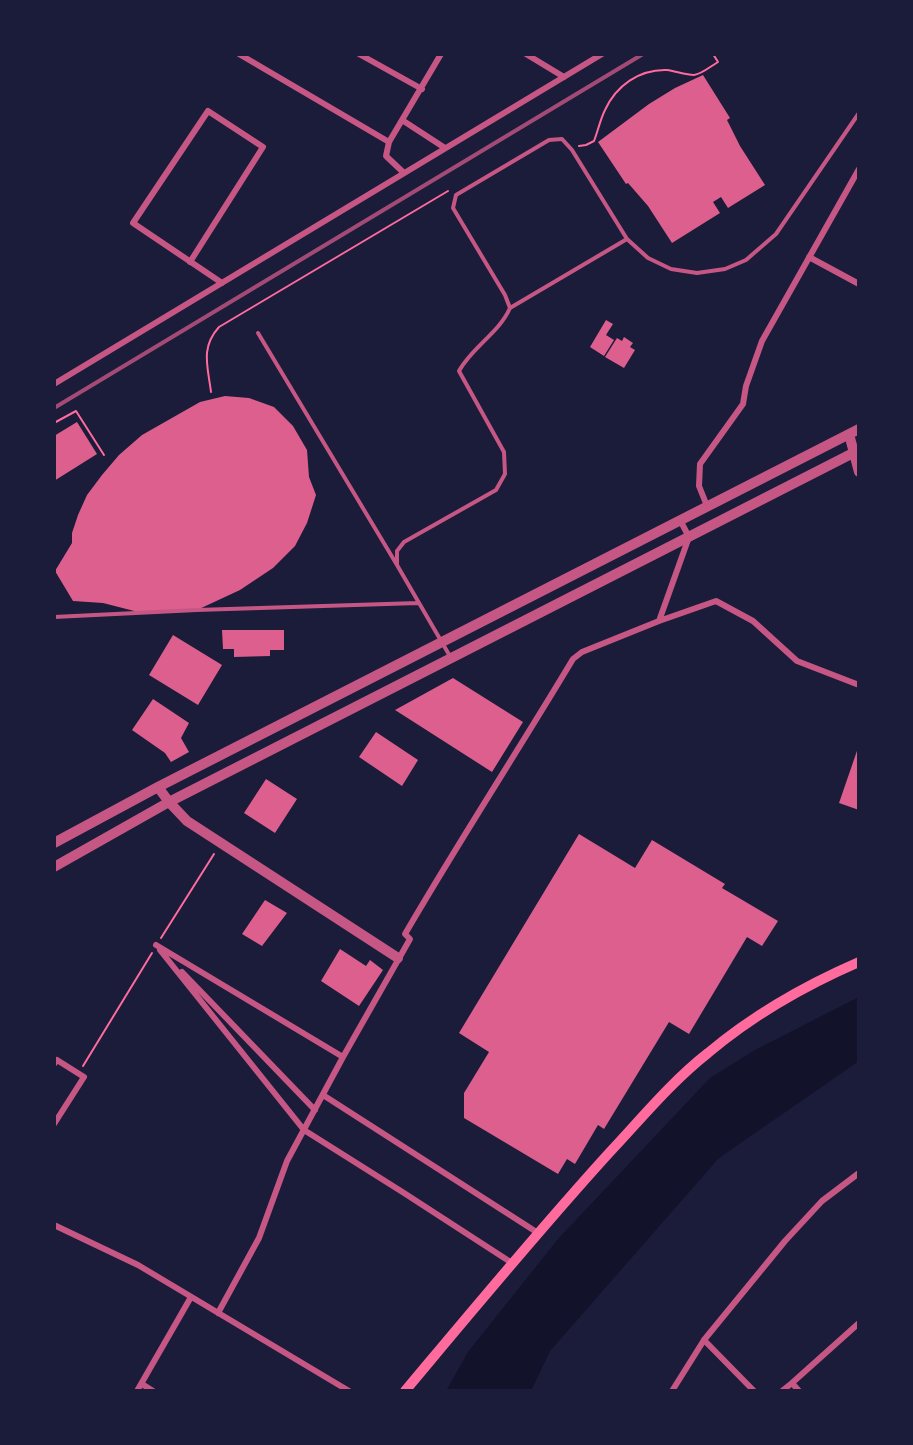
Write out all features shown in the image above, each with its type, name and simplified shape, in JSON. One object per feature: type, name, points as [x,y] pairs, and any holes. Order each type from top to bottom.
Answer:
[{"type":"main road","points":[[405,1391],[538,1233],[670,1087],[709,1052],[765,1012],[835,972],[859,962]]},
{"type":"street","points":[[240,54],[389,142]]},
{"type":"street","points":[[360,54],[422,89]]},
{"type":"street","points":[[404,173],[386,156],[389,142],[441,54]]},
{"type":"street","points":[[526,54],[564,77]]},
{"type":"street","points":[[54,384],[602,54]]},
{"type":"street","points":[[190,262],[262,147],[208,111],[133,224],[190,262],[222,283]]},
{"type":"street","points":[[402,120],[445,148]]},
{"type":"street","points":[[707,506],[699,486],[700,464],[743,404],[746,386],[762,341],[859,169]]},
{"type":"street","points":[[809,257],[859,284]]},
{"type":"street","points":[[54,843],[158,787],[854,431],[859,472]]},
{"type":"street","points":[[54,867],[169,802],[857,451]]},
{"type":"street","points":[[659,621],[689,537],[680,520]]},
{"type":"street","points":[[218,1313],[259,1238],[286,1161],[410,939],[405,934],[573,659],[582,652],[716,601],[753,621],[797,660],[859,685]]},
{"type":"street","points":[[158,787],[187,821],[398,958]]},
{"type":"street","points":[[156,945],[343,1058]]},
{"type":"street","points":[[156,945],[315,1110]]},
{"type":"street","points":[[156,945],[304,1130],[512,1263]]},
{"type":"street","points":[[54,1064],[57,1060],[84,1077],[54,1124]]},
{"type":"street","points":[[323,1095],[538,1233]]},
{"type":"street","points":[[672,1391],[704,1340],[785,1241],[822,1201],[858,1176]]},
{"type":"street","points":[[54,1225],[138,1265],[349,1391]]},
{"type":"street","points":[[137,1391],[191,1298]]},
{"type":"street","points":[[782,1391],[859,1323]]},
{"type":"street","points":[[704,1340],[754,1391]]},
{"type":"street","points":[[792,1383],[799,1391]]},
{"type":"street","points":[[142,1384],[153,1391]]},
{"type":"lane","points":[[510,308],[505,295],[453,208],[456,195],[538,146],[549,140],[562,139],[572,150],[627,239],[648,258],[671,269],[697,273],[725,269],[746,260],[776,234],[859,113]]},
{"type":"lane","points":[[397,565],[397,551],[404,542],[496,490],[505,474],[504,452],[459,371],[466,359],[506,318],[510,308],[627,239]]},
{"type":"lane","points":[[258,333],[452,659]]},
{"type":"lane","points":[[54,617],[418,603]]},
{"type":"path","points":[[54,423],[76,411],[105,455]]},
{"type":"path","points":[[78,1074],[156,945],[222,843]]},
{"type":"shaded area","points":[[859,997],[859,1061],[719,1158],[550,1351],[531,1391],[446,1391],[468,1352],[558,1239],[710,1078],[755,1050]]},
{"type":"building","points":[[703,75],[730,118],[727,120],[740,146],[765,185],[728,208],[721,197],[713,202],[720,213],[672,243],[648,206],[628,183],[626,184],[598,142],[649,104]]},
{"type":"building","points":[[606,320],[613,324],[606,335],[614,340],[604,356],[590,347]]},
{"type":"building","points":[[624,337],[633,343],[630,347],[635,350],[624,368],[605,357],[617,338],[622,341]]},
{"type":"building","points":[[225,396],[249,398],[274,407],[293,426],[307,450],[309,477],[316,495],[307,523],[295,546],[273,568],[240,590],[197,610],[146,614],[103,603],[73,601],[55,571],[72,543],[72,533],[87,495],[119,455],[142,435],[200,402]]},
{"type":"building","points":[[77,422],[97,454],[54,481],[54,436]]},
{"type":"building","points":[[222,630],[284,630],[284,650],[270,650],[270,656],[234,657],[234,649],[223,649]]},
{"type":"building","points":[[173,635],[222,665],[198,705],[149,675]]},
{"type":"building","points":[[453,678],[523,722],[492,772],[395,710]]},
{"type":"building","points":[[153,699],[189,723],[181,738],[189,752],[171,762],[165,753],[132,730]]},
{"type":"building","points":[[376,732],[418,760],[402,786],[359,757]]},
{"type":"building","points":[[859,745],[859,810],[839,803]]},
{"type":"building","points":[[266,779],[297,799],[275,833],[244,813]]},
{"type":"building","points":[[579,834],[635,868],[652,840],[725,884],[722,888],[778,921],[762,946],[747,937],[689,1034],[669,1022],[604,1129],[598,1125],[575,1164],[567,1159],[558,1174],[464,1118],[464,1093],[489,1052],[459,1033]]},
{"type":"building","points":[[265,900],[287,913],[262,946],[242,934]]},
{"type":"building","points":[[340,949],[366,966],[370,960],[383,970],[359,1006],[321,981]]},
{"type":"railway","points":[[54,408],[643,54]]}]
